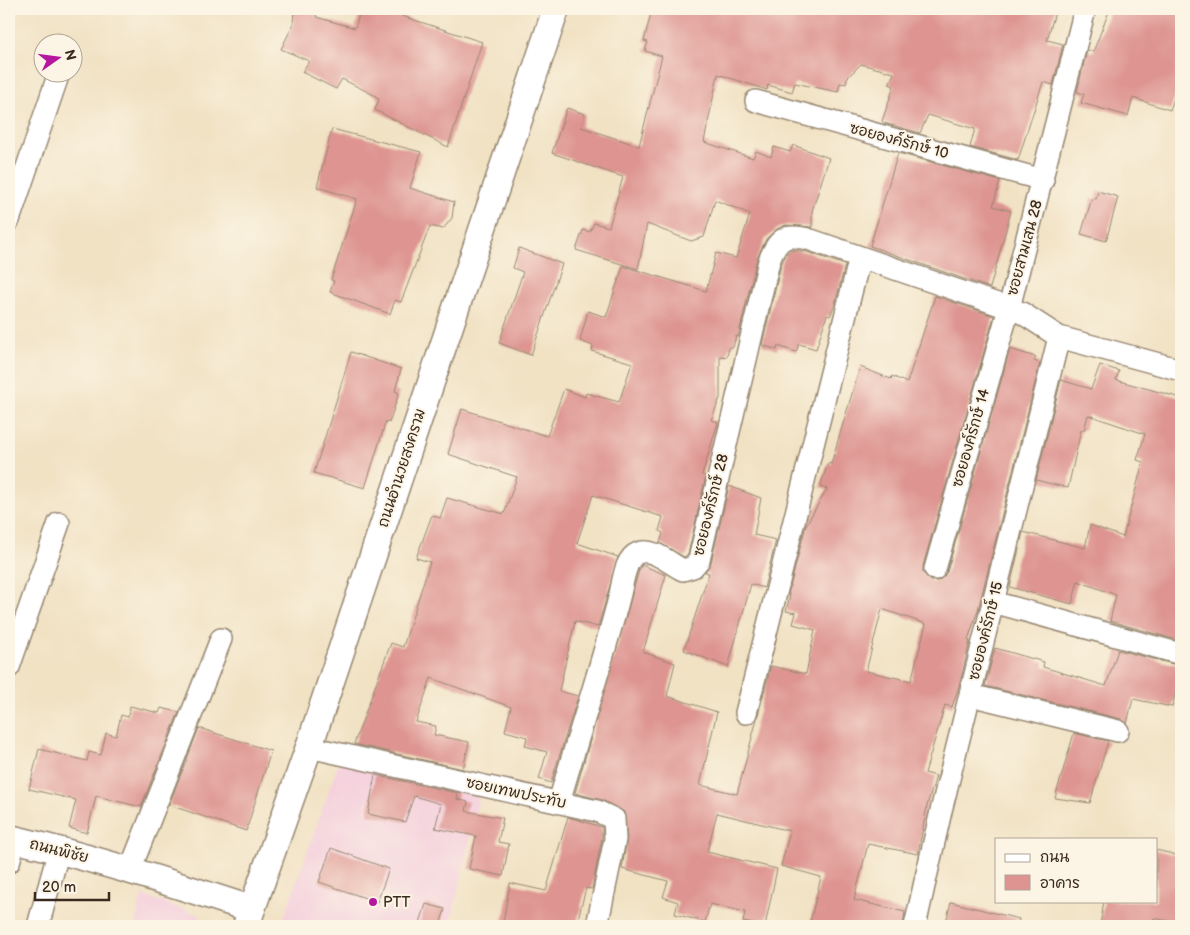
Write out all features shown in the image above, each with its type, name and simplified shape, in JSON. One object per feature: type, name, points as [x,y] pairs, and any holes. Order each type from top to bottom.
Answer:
[{"type":"street","name":"ถนนอำนวยสงคราม","points":[[248,918],[309,747],[556,9]]},
{"type":"street","name":"ซอยสามเสน 28","points":[[1085,9],[1009,308],[1022,313],[1059,336],[1181,370]]},
{"type":"street","points":[[9,220],[56,82]]},
{"type":"street","name":"ซอยองค์รักษ์ 10","points":[[756,101],[1043,180]]},
{"type":"street","name":"ซอยองค์รักษ์ 28","points":[[559,802],[610,632],[626,569],[632,556],[641,552],[653,554],[683,570],[693,567],[698,560],[769,261],[775,244],[787,237],[798,237],[1009,308]]},
{"type":"street","points":[[746,713],[860,257]]},
{"type":"street","name":"ซอยองค์รักษ์ 14","points":[[935,568],[1009,308]]},
{"type":"street","name":"ซอยองค์รักษ์ 15","points":[[915,926],[970,694],[1059,336]]},
{"type":"street","points":[[9,667],[59,523]]},
{"type":"street","points":[[993,602],[1181,654]]},
{"type":"street","points":[[130,870],[221,639]]},
{"type":"street","points":[[970,694],[1118,731]]},
{"type":"street","name":"ซอยเทพประทับ","points":[[309,747],[597,810],[614,819],[615,839],[597,926]]},
{"type":"street","name":"ถนนพิชัย","points":[[11,847],[59,850],[130,870],[248,918]]},
{"type":"street","points":[[38,926],[59,850]]},
{"type":"shaded area","points":[[344,748],[481,789],[450,926],[281,926]]},
{"type":"shaded area","points":[[142,895],[198,915],[207,926],[135,926]]},
{"type":"building","points":[[294,9],[305,9],[317,13],[316,17],[355,28],[361,9],[405,9],[402,16],[482,42],[448,147],[375,110],[379,99],[376,96],[342,79],[336,89],[302,72],[309,61],[281,49],[293,25]]},
{"type":"building","points":[[652,9],[1056,9],[1047,40],[1063,44],[1053,85],[1043,82],[1018,160],[970,147],[975,129],[928,115],[920,133],[884,123],[882,121],[894,86],[889,84],[894,73],[861,64],[847,78],[846,84],[840,83],[838,92],[795,83],[792,92],[768,85],[767,90],[718,74],[704,142],[753,158],[756,151],[771,157],[774,147],[790,152],[793,145],[829,158],[812,211],[812,227],[786,225],[777,229],[766,239],[757,258],[738,337],[736,336],[733,347],[729,347],[727,357],[720,356],[720,398],[711,420],[718,422],[702,475],[706,476],[688,554],[684,557],[660,543],[663,533],[659,531],[663,517],[593,495],[577,543],[618,557],[598,627],[575,621],[559,691],[578,696],[551,783],[539,779],[547,752],[525,746],[527,737],[505,731],[511,707],[431,678],[416,722],[436,726],[434,735],[469,742],[463,769],[354,744],[391,643],[403,647],[430,562],[416,558],[432,515],[440,518],[447,498],[504,514],[517,477],[448,454],[462,409],[547,436],[564,389],[585,397],[586,393],[619,402],[632,363],[592,351],[593,346],[580,341],[588,311],[606,317],[623,266],[706,291],[716,253],[736,258],[750,214],[715,200],[704,237],[691,241],[647,224],[638,269],[576,250],[583,230],[590,232],[594,223],[609,227],[623,177],[552,153],[567,108],[585,114],[581,127],[639,146],[662,56],[645,51],[648,42],[644,41]]},
{"type":"building","points":[[1110,9],[1181,9],[1181,80],[1170,110],[1133,98],[1128,116],[1081,103],[1084,94],[1077,92],[1087,50],[1093,52]]},
{"type":"building","points":[[332,129],[421,152],[410,188],[454,202],[452,218],[443,229],[430,226],[401,302],[395,300],[390,314],[330,292],[334,281],[331,280],[357,199],[317,187]]},
{"type":"building","points":[[898,153],[1000,181],[993,206],[1011,211],[990,288],[870,246]]},
{"type":"building","points":[[1098,191],[1118,197],[1106,241],[1081,234],[1092,198],[1096,199]]},
{"type":"building","points":[[519,248],[562,264],[531,355],[499,343],[523,272],[513,268]]},
{"type":"building","points":[[791,250],[807,252],[845,265],[835,304],[830,316],[827,315],[816,349],[799,344],[796,352],[778,346],[777,350],[762,345],[781,265],[786,254]]},
{"type":"building","points":[[935,296],[994,316],[923,566],[923,573],[931,581],[939,581],[947,572],[1010,349],[1036,357],[1034,361],[1040,363],[978,610],[968,640],[970,641],[960,683],[952,707],[945,705],[925,773],[936,776],[927,806],[918,854],[868,844],[854,900],[905,912],[903,926],[809,926],[821,877],[781,866],[790,831],[717,813],[707,852],[777,869],[765,926],[743,922],[745,912],[710,904],[705,922],[675,914],[678,902],[663,897],[668,881],[622,869],[627,838],[624,812],[602,800],[575,793],[639,570],[642,565],[666,575],[643,652],[675,663],[667,696],[717,712],[700,785],[737,794],[771,666],[806,674],[815,630],[793,624],[796,613],[786,611],[790,595],[788,595],[806,525],[827,489],[820,487],[828,463],[831,464],[860,367],[891,379],[892,376],[907,383]],"holes":[[[882,609],[926,624],[911,681],[866,671]]]},
{"type":"building","points":[[351,352],[401,369],[395,391],[399,393],[389,423],[386,421],[365,488],[314,473]]},
{"type":"building","points":[[1100,365],[1119,371],[1116,380],[1181,398],[1181,641],[1110,621],[1116,595],[1078,581],[1072,604],[1010,587],[1023,532],[1085,548],[1090,525],[1123,537],[1143,462],[1137,460],[1145,434],[1088,415],[1084,430],[1081,430],[1068,488],[1036,480],[1061,380],[1091,389]]},
{"type":"building","points":[[729,486],[761,498],[754,535],[776,540],[764,588],[751,584],[728,667],[684,650],[709,573],[705,572],[711,563]]},
{"type":"building","points":[[995,648],[1044,662],[1043,667],[1106,686],[1118,650],[1181,666],[1181,671],[1172,707],[1133,699],[1127,723],[1121,719],[985,686]]},
{"type":"building","points":[[130,706],[159,713],[161,708],[179,712],[141,807],[96,796],[87,833],[69,828],[76,800],[29,789],[39,749],[87,761],[89,752],[101,755],[106,733],[116,736],[121,715],[128,717]]},
{"type":"building","points":[[199,728],[271,751],[246,831],[169,805]]},
{"type":"building","points":[[1074,733],[1108,741],[1090,803],[1055,798]]},
{"type":"building","points":[[375,775],[458,793],[457,799],[468,802],[466,811],[503,818],[498,842],[509,844],[503,876],[469,869],[476,836],[435,828],[441,804],[414,796],[405,822],[368,814]]},
{"type":"building","points":[[568,817],[602,827],[602,838],[592,889],[586,888],[576,926],[524,926],[503,922],[510,883],[546,891]]},
{"type":"building","points":[[331,848],[389,869],[377,902],[319,882]]},
{"type":"building","points":[[1158,850],[1181,856],[1181,924],[1154,918],[1152,926],[1100,926],[1104,902],[1158,902]]},
{"type":"building","points":[[951,902],[1019,919],[1018,926],[945,926]]},
{"type":"building","points":[[426,904],[445,909],[440,926],[419,926]]},
{"type":"place","name":"PTT","points":[[373,902]]}]
